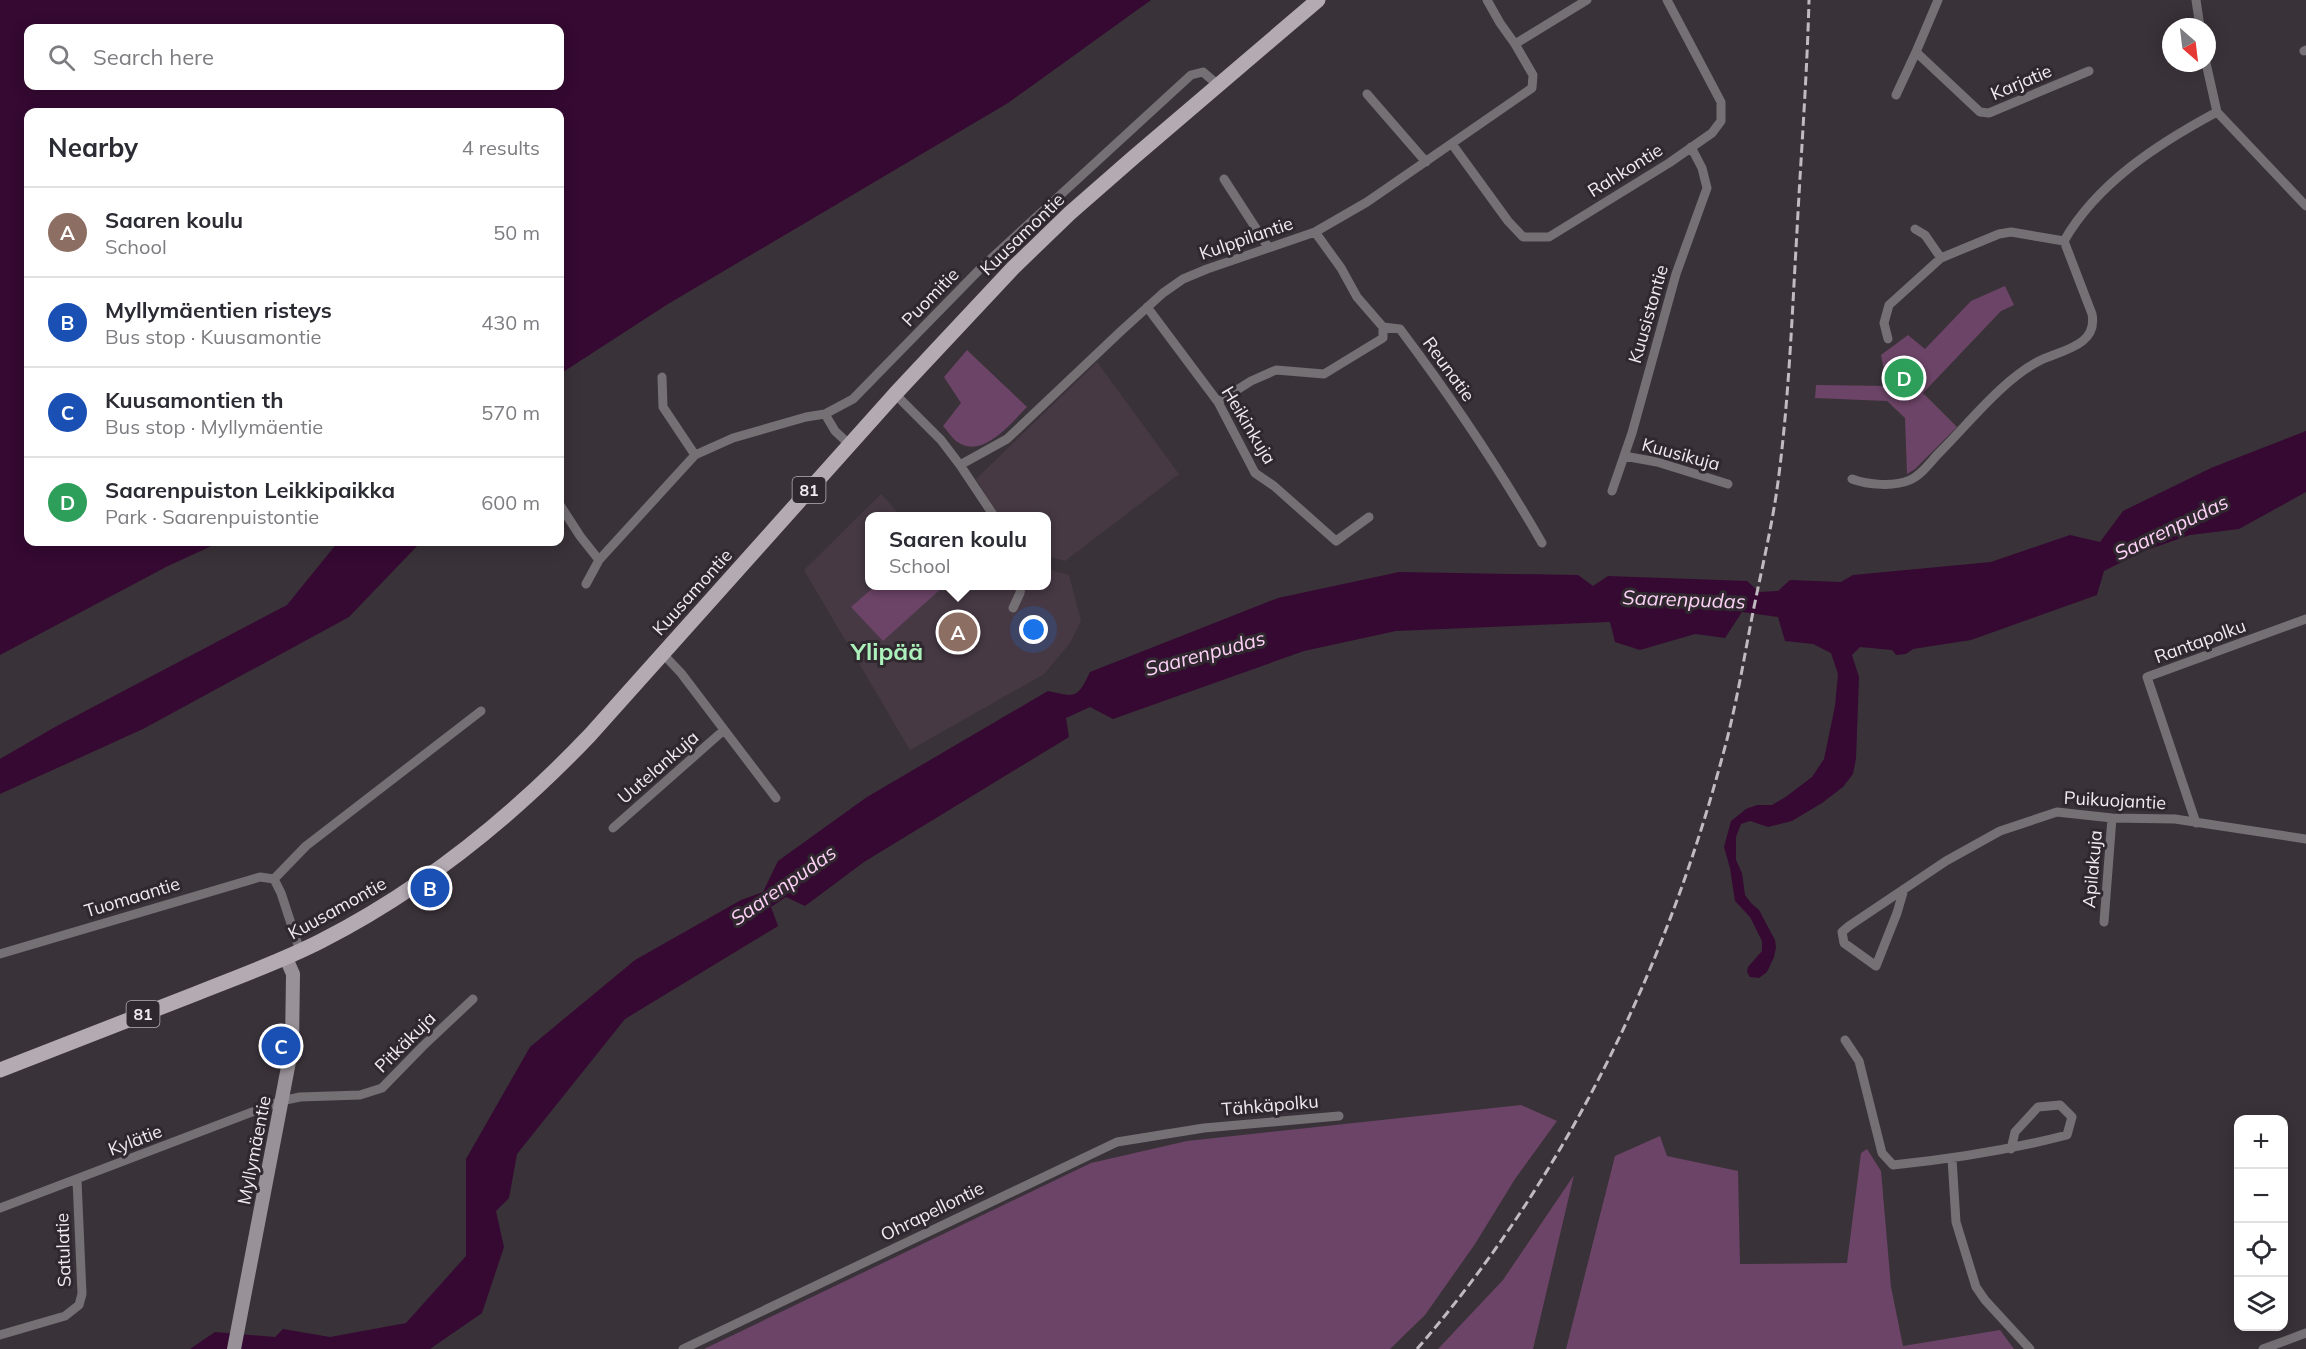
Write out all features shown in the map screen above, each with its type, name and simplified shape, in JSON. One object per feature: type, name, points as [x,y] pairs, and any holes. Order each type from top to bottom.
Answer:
[{"type":"main road","name":"Kuusamontie","points":[[0,1070],[293,955],[410,890],[480,839],[565,761],[895,394],[997,285],[1062,221],[1318,0]]},
{"type":"main road","name":"Myllymäentie","points":[[234,1349],[292,1046],[293,955]]},
{"type":"street","points":[[1487,0],[1515,44],[1587,0]]},
{"type":"street","name":"Rahkontie","points":[[1452,144],[1508,222],[1523,237],[1549,237],[1712,133],[1721,121],[1721,102],[1667,0]]},
{"type":"street","points":[[1896,94],[1938,0]]},
{"type":"street","points":[[2196,0],[2199,18]]},
{"type":"street","name":"Kulppilantie","points":[[960,465],[1007,440],[1147,307],[1183,279],[1315,232],[1367,202],[1532,88],[1533,75],[1515,44]]},
{"type":"street","name":"Karjatie","points":[[1916,52],[1980,112],[1989,114],[2089,71]]},
{"type":"street","name":"Puomitie","points":[[586,584],[599,560],[695,455],[733,438],[806,417],[825,414],[853,399],[983,266],[1191,75],[1203,72],[1210,75],[1218,85]]},
{"type":"street","points":[[2208,72],[2217,112],[2306,206]]},
{"type":"street","points":[[1367,94],[1426,162]]},
{"type":"street","points":[[2064,242],[2074,224],[2140,159],[2217,112]]},
{"type":"street","name":"Kuusistontie","points":[[1612,491],[1635,423],[1676,274],[1707,188],[1702,168],[1691,147]]},
{"type":"street","points":[[1224,179],[1268,247]]},
{"type":"street","points":[[1916,229],[1925,235],[1941,258]]},
{"type":"street","name":"Reunatie","points":[[1315,232],[1341,268],[1357,297],[1383,327],[1400,329],[1453,399],[1515,495],[1542,543]]},
{"type":"street","points":[[1888,339],[1884,323],[1889,305],[1941,258],[2005,233],[2022,233],[2064,242]]},
{"type":"street","points":[[1852,478],[1862,483],[1882,484],[1911,480],[2022,371],[2060,351],[2080,344],[2086,338],[2094,324],[2092,314],[2064,242]]},
{"type":"street","name":"Heikinkuja","points":[[1147,307],[1218,402],[1255,472],[1336,541],[1369,517]]},
{"type":"street","points":[[1218,402],[1251,381],[1276,370],[1324,374],[1383,338],[1383,327]]},
{"type":"street","points":[[662,377],[663,407],[695,455]]},
{"type":"street","points":[[895,394],[941,440],[991,512]]},
{"type":"street","points":[[825,414],[835,431],[850,445]]},
{"type":"street","name":"Kuusikuja","points":[[1624,456],[1657,462],[1728,484]]},
{"type":"street","points":[[564,511],[599,560]]},
{"type":"street","points":[[1013,608],[1020,590]]},
{"type":"street","name":"Rantapolku","points":[[2196,823],[2147,677],[2306,619]]},
{"type":"street","name":"Uutelankuja","points":[[663,654],[681,674],[776,798]]},
{"type":"street","points":[[293,955],[281,892],[273,879],[306,846],[481,711]]},
{"type":"street","name":"Uutelankuja","points":[[613,828],[724,730]]},
{"type":"street","name":"Puikuojantie","points":[[1904,889],[1876,966],[1844,943],[1842,932],[1848,926],[1946,861],[2000,831],[2057,812],[2112,818],[2175,819],[2306,839]]},
{"type":"street","name":"Apilakuja","points":[[2104,922],[2112,818]]},
{"type":"street","name":"Tuomaantie","points":[[0,954],[260,877],[273,879]]},
{"type":"street","name":"Pitkäkuja","points":[[281,1101],[300,1097],[360,1095],[382,1088],[473,999]]},
{"type":"street","points":[[1845,1040],[1859,1061],[1882,1153],[1893,1165],[1952,1159],[2011,1149],[2067,1135],[2072,1117],[2060,1106],[2038,1107],[2015,1132],[2011,1149]]},
{"type":"street","name":"Kylätie","points":[[0,1208],[281,1101]]},
{"type":"street","name":"Tähkäpolku","points":[[1204,1128],[1339,1116]]},
{"type":"street","name":"Ohrapellontie","points":[[683,1349],[1117,1142],[1204,1128]]},
{"type":"street","points":[[1952,1159],[1956,1222],[1976,1287],[2030,1349]]},
{"type":"street","name":"Satulatie","points":[[0,1335],[65,1316],[79,1305],[82,1294],[77,1180]]},
{"type":"street","points":[[2263,1349],[2306,1333]]},
{"type":"shaded area","points":[[2005,286],[2014,305],[2001,311],[1923,393],[1957,427],[1915,469],[1907,474],[1905,418],[1887,401],[1815,398],[1816,385],[1887,386],[1881,355],[1908,335],[1925,349],[1971,301]]},
{"type":"shaded area","points":[[967,350],[1027,407],[995,437],[975,446],[966,446],[956,441],[943,426],[961,403],[944,377]]},
{"type":"shaded area","points":[[1097,362],[1179,474],[1065,561],[1051,557],[1051,512],[997,512],[976,479]]},
{"type":"shaded area","points":[[881,494],[897,512],[865,512],[865,590],[1051,590],[1051,570],[1069,575],[1081,621],[1070,643],[1044,674],[910,750],[804,570]]},
{"type":"shaded area","points":[[870,590],[940,590],[883,641],[851,607]]},
{"type":"shaded area","points":[[1521,1105],[1557,1121],[1515,1179],[1475,1244],[1425,1315],[1390,1349],[704,1349],[1091,1163],[1187,1141]]},
{"type":"shaded area","points":[[1660,1136],[1667,1156],[1738,1171],[1740,1264],[1847,1263],[1861,1153],[1867,1149],[1881,1171],[1891,1287],[1903,1346],[2000,1330],[2014,1349],[1566,1349],[1615,1156]]},
{"type":"shaded area","points":[[1574,1175],[1533,1349],[1438,1349],[1503,1280]]},
{"type":"water","points":[[0,0],[1151,0],[1008,103],[668,304],[564,371],[564,108],[24,108],[24,546],[211,546],[166,567],[0,655]]},
{"type":"water","name":"Saarenpudas","points":[[2306,431],[2306,492],[2239,529],[2190,535],[2144,551],[2104,571],[2097,595],[1971,640],[1913,649],[1906,654],[1896,655],[1892,650],[1860,647],[1852,655],[1859,677],[1856,759],[1853,774],[1843,787],[1792,821],[1768,827],[1750,821],[1741,824],[1736,837],[1736,860],[1742,873],[1745,895],[1759,910],[1775,940],[1774,957],[1767,972],[1759,978],[1750,977],[1747,972],[1748,967],[1762,951],[1762,941],[1750,917],[1735,901],[1724,847],[1731,821],[1746,809],[1757,805],[1772,805],[1787,796],[1812,777],[1824,759],[1835,706],[1838,674],[1831,653],[1813,644],[1785,641],[1778,617],[1742,612],[1725,638],[1695,634],[1640,650],[1615,642],[1610,622],[1396,631],[1304,651],[1113,719],[1090,707],[1066,718],[1069,737],[864,862],[805,906],[786,897],[771,907],[778,926],[625,1019],[517,1154],[509,1198],[496,1211],[504,1247],[482,1313],[430,1349],[190,1349],[215,1332],[275,1337],[283,1329],[330,1337],[406,1323],[466,1256],[466,1159],[530,1047],[635,960],[741,900],[763,892],[778,861],[867,797],[1048,691],[1075,694],[1082,687],[1090,672],[1278,598],[1399,572],[1578,575],[1593,586],[1608,576],[1747,581],[1759,592],[1778,591],[1790,580],[1841,582],[1853,575],[1991,562],[2070,535],[2100,542],[2123,511],[2211,468]]},
{"type":"water","points":[[335,546],[417,546],[349,617],[143,729],[0,794],[0,759],[55,727],[287,605]]},
{"type":"railway","points":[[1417,1349],[1470,1284],[1519,1215],[1563,1144],[1603,1071],[1639,995],[1671,918],[1722,758],[1735,706],[1770,533],[1782,451],[1792,325],[1809,0]]},
{"type":"place","name":"Saarenpuiston Leikkipaikka","points":[[1904,378]]},
{"type":"place","name":"Saaren koulu","points":[[958,632]]},
{"type":"place","name":"Myllymäentien risteys","points":[[430,888]]},
{"type":"place","name":"Kuusamontien th","points":[[281,1046]]},
{"type":"district","name":"Ylipää","points":[[887,651]]}]
